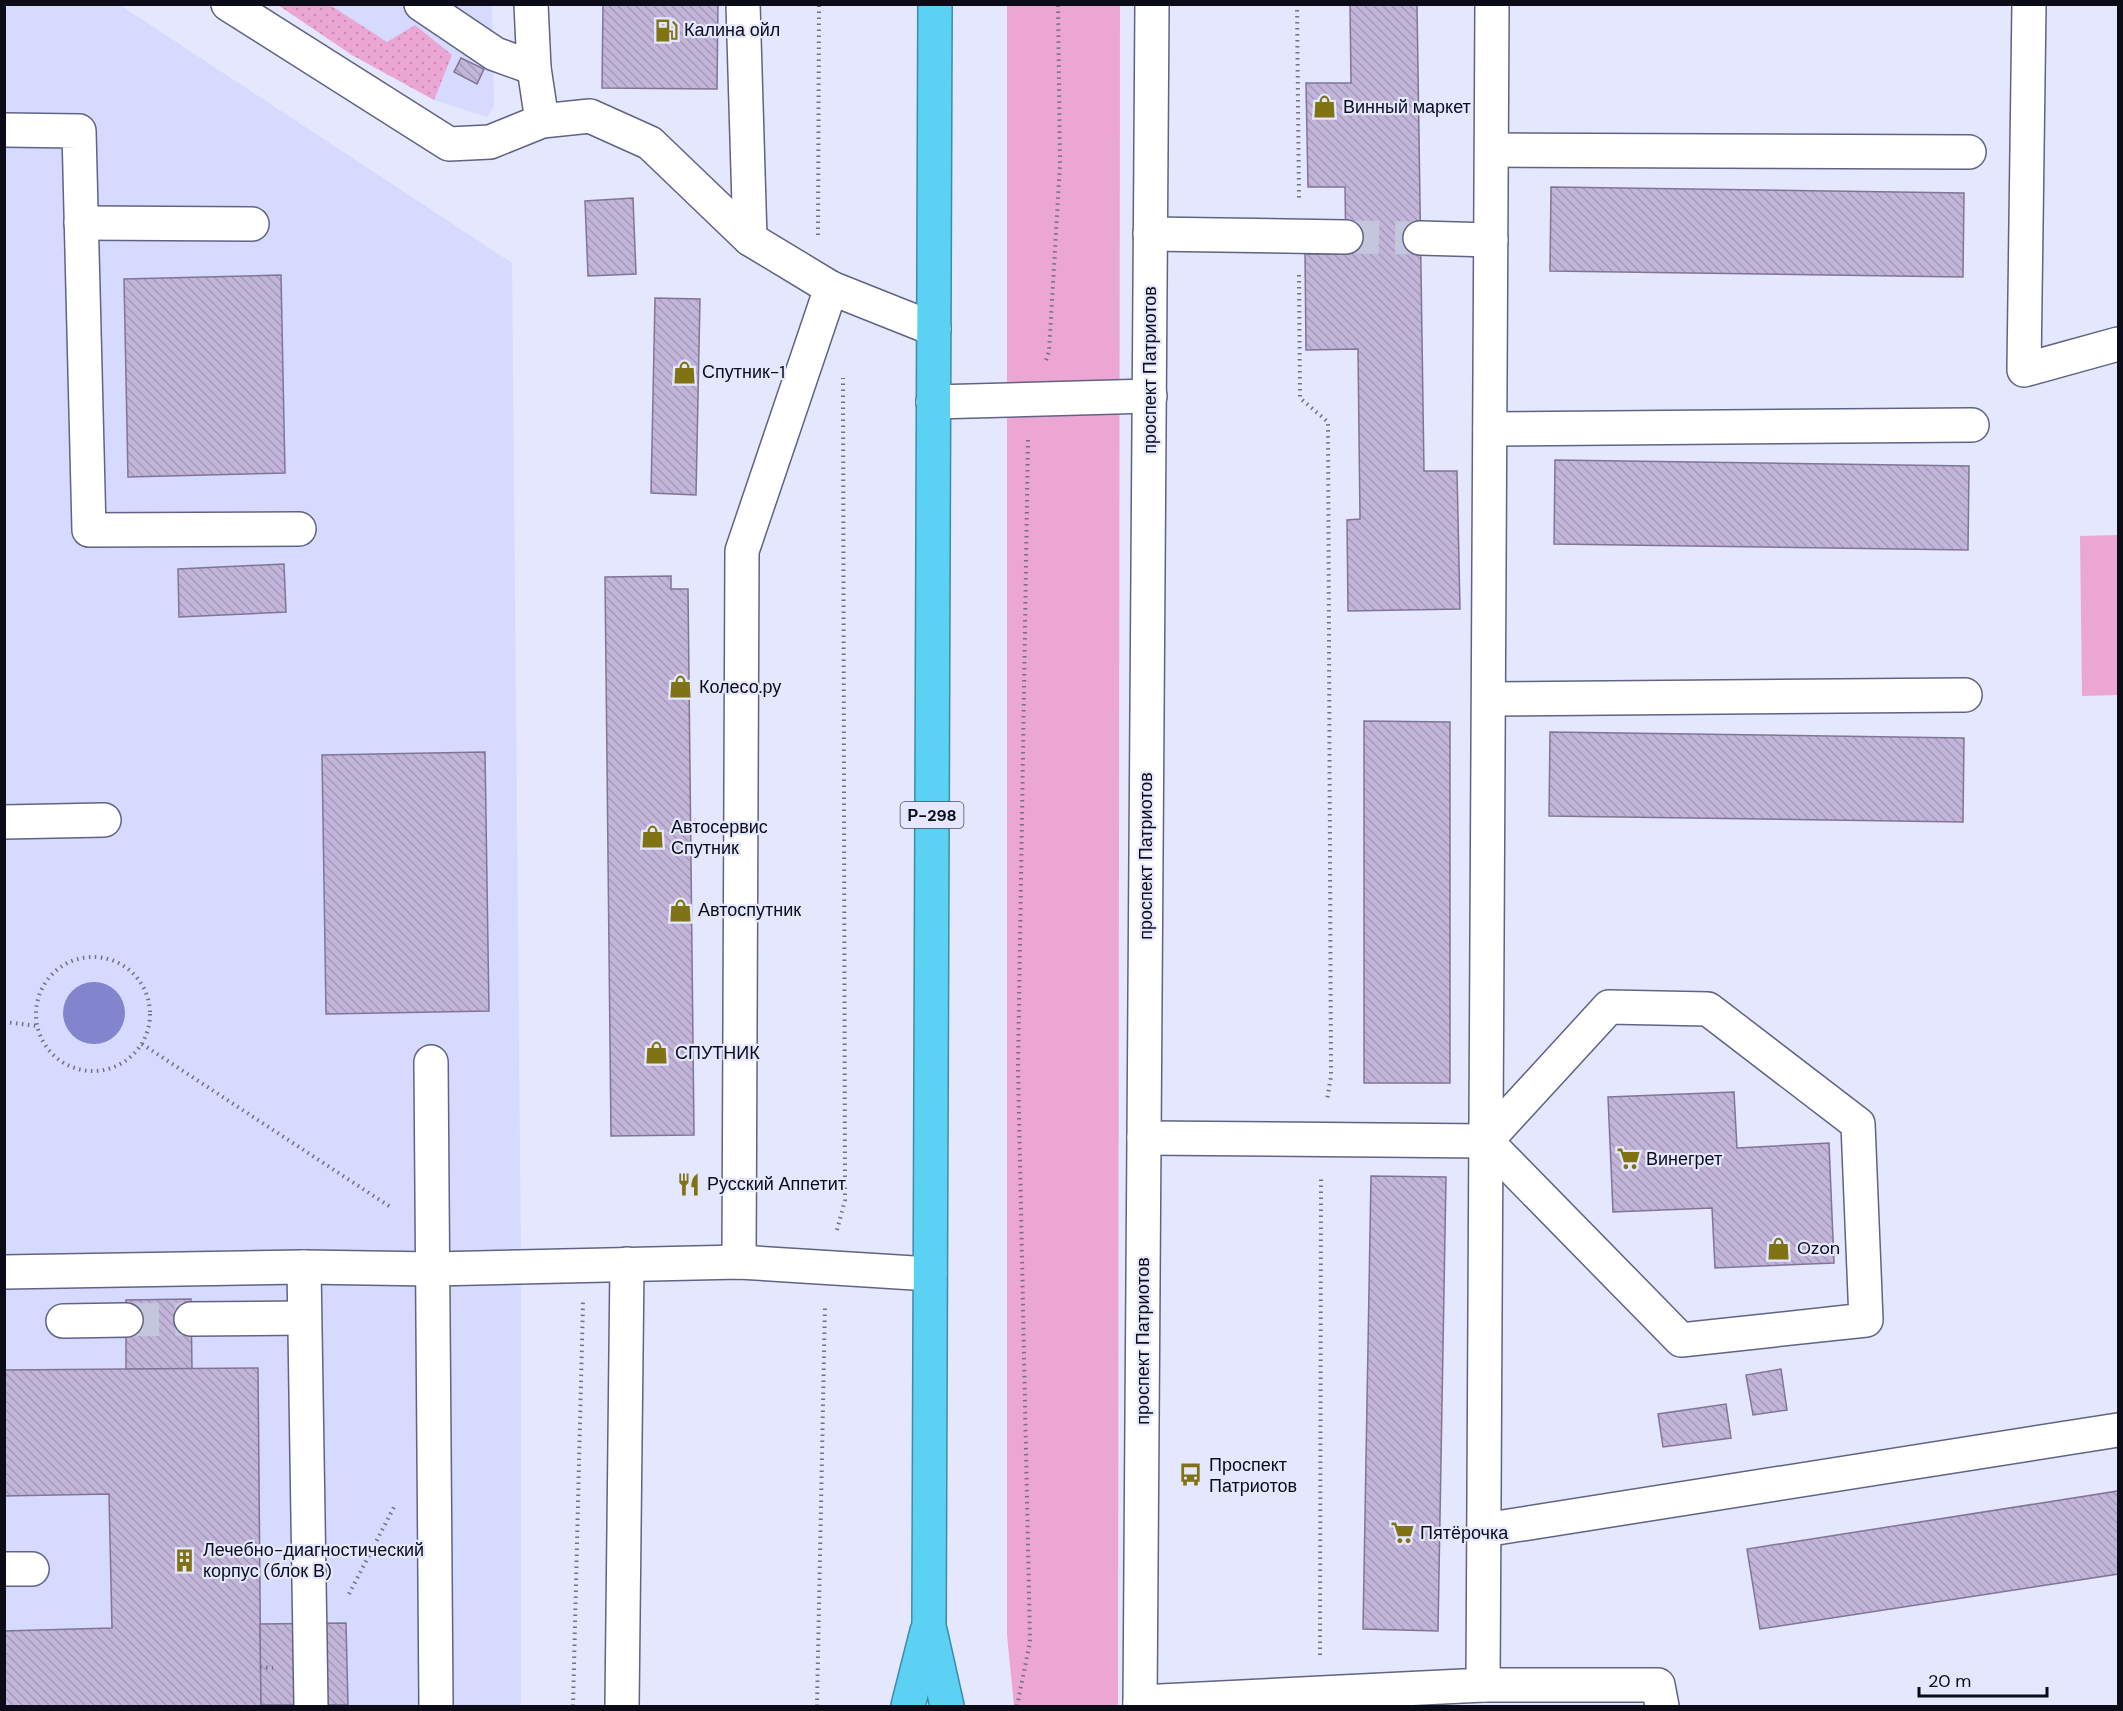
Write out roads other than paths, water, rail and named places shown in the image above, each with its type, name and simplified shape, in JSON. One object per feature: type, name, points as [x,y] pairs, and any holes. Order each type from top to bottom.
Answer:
[{"type":"highway","name":"Р-298","points":[[935,4],[928,1626],[947,1707]]},
{"type":"highway","name":"Р-298","points":[[908,1707],[928,1626]]},
{"type":"street","points":[[228,4],[449,144],[490,142],[542,121],[590,116],[650,143],[750,239],[831,288],[934,328]]},
{"type":"street","points":[[421,4],[495,54],[534,68]]},
{"type":"street","points":[[531,4],[534,68],[542,121]]},
{"type":"street","points":[[743,4],[750,239]]},
{"type":"street","name":"проспект Патриотов","points":[[1140,1704],[1152,4]]},
{"type":"street","points":[[1483,1685],[1492,4]]},
{"type":"street","points":[[2029,4],[2024,370],[2118,344]]},
{"type":"street","points":[[4,130],[79,131],[89,530],[299,529]]},
{"type":"street","points":[[1492,150],[1969,152]]},
{"type":"street","points":[[81,223],[252,224]]},
{"type":"street","points":[[1150,234],[1346,237]]},
{"type":"street","points":[[1420,238],[1491,240]]},
{"type":"street","points":[[739,1262],[742,551],[831,288]]},
{"type":"street","points":[[933,402],[1150,396]]},
{"type":"street","points":[[1490,429],[1972,425]]},
{"type":"street","points":[[1489,699],[1965,695]]},
{"type":"street","points":[[4,822],[104,819]]},
{"type":"street","points":[[1144,1138],[1486,1141],[1680,1340],[1866,1320],[1858,1124],[1708,1009],[1609,1007],[1486,1141]]},
{"type":"street","points":[[431,1062],[436,1707]]},
{"type":"street","points":[[4,1272],[304,1267],[433,1269],[739,1262],[930,1274]]},
{"type":"street","points":[[622,1707],[627,1264]]},
{"type":"street","points":[[304,1267],[311,1707]]},
{"type":"street","points":[[191,1319],[304,1318]]},
{"type":"street","points":[[63,1321],[126,1320]]},
{"type":"street","points":[[1484,1530],[2118,1430]]},
{"type":"street","points":[[1140,1704],[1483,1685],[1658,1685],[1662,1707]]},
{"type":"water","points":[[88,982],[100,982],[116,991],[123,1001],[125,1013],[123,1025],[116,1035],[100,1044],[88,1044],[77,1039],[68,1030],[63,1019],[63,1007],[68,996],[77,987]]},
{"type":"tunnel","points":[[1346,237],[1420,238]]},
{"type":"tunnel","points":[[126,1320],[191,1319]]},
{"type":"place","name":"Калина ойл","points":[[666,30]]},
{"type":"place","name":"Винный маркет","points":[[1325,107]]},
{"type":"place","name":"Спутник-1","points":[[684,372]]},
{"type":"place","name":"Колесо.ру","points":[[681,687]]},
{"type":"place","name":"Автосервис Спутник","points":[[653,837]]},
{"type":"place","name":"Автоспутник","points":[[680,910]]},
{"type":"place","name":"СПУТНИК","points":[[657,1053]]},
{"type":"place","name":"Винегрет","points":[[1628,1159]]},
{"type":"place","name":"Русский Аппетит","points":[[689,1184]]},
{"type":"place","name":"Ozon","points":[[1779,1248]]},
{"type":"place","name":"Проспект Патриотов","points":[[1191,1475]]},
{"type":"place","name":"Пятёрочка","points":[[1402,1533]]},
{"type":"place","name":"Лечебно-диагностический корпус (блок В)","points":[[185,1560]]}]
